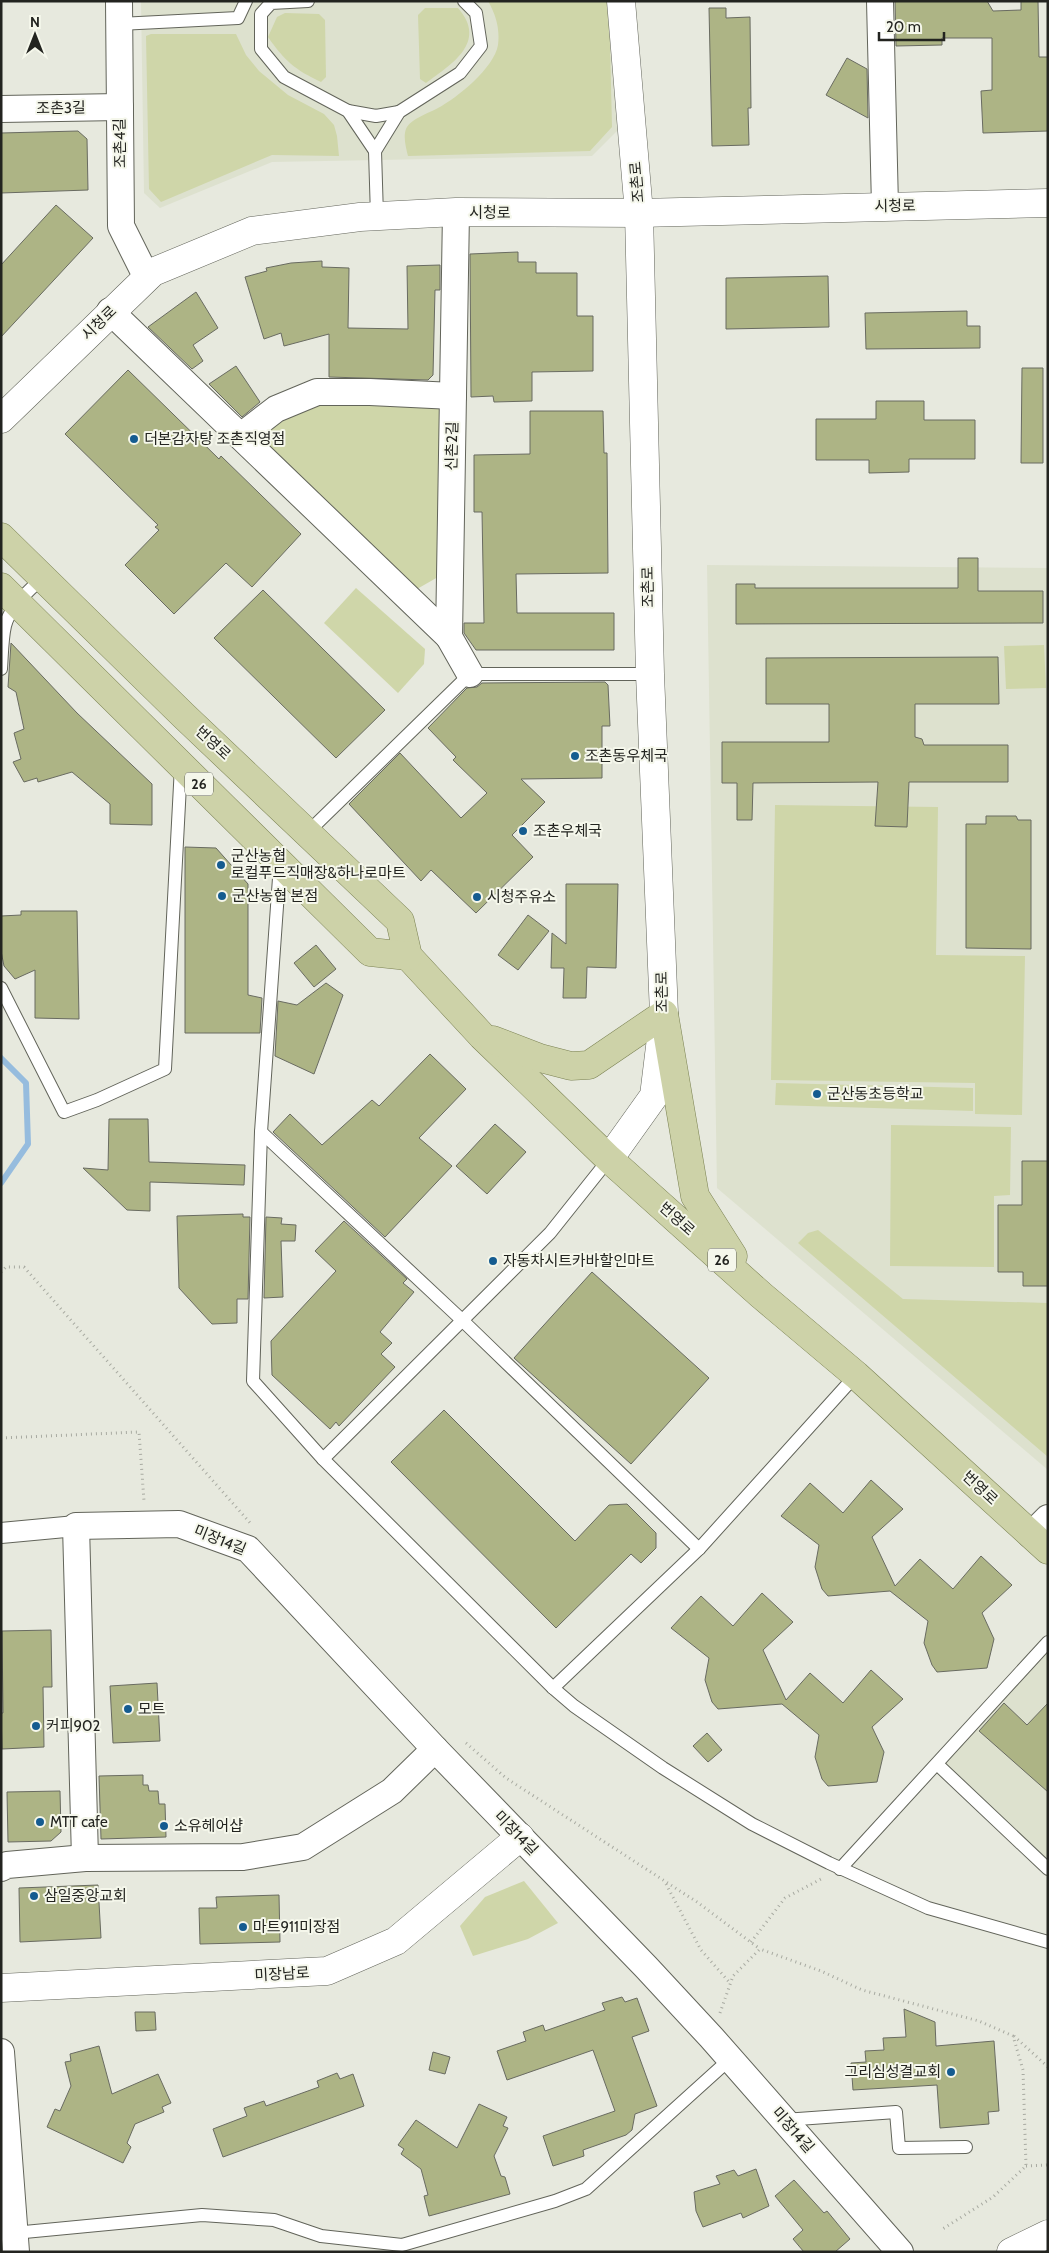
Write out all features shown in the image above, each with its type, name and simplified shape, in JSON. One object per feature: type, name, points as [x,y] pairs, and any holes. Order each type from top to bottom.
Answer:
[{"type":"main road","name":"번영로","points":[[1,538],[183,715],[400,921],[408,956],[482,1036],[609,1158],[761,1295],[1042,1534]]},
{"type":"main road","name":"26","points":[[10,595],[370,952],[408,956]]},
{"type":"main road","points":[[482,1036],[540,1058],[571,1066],[589,1064],[664,1014],[695,1196],[719,1236],[761,1295]]},
{"type":"street","name":"조촌로","points":[[609,1158],[654,1096],[664,1014],[650,674],[640,214],[621,1]]},
{"type":"street","points":[[880,1],[885,206]]},
{"type":"street","name":"조촌4길","points":[[119,13],[121,226],[147,278]]},
{"type":"street","name":"조촌3길","points":[[1,108],[120,107]]},
{"type":"street","name":"시청로","points":[[1,419],[110,311],[153,272],[252,231],[377,216],[456,212],[640,214],[1048,203]]},
{"type":"street","name":"신촌2길","points":[[449,637],[456,212]]},
{"type":"street","points":[[110,311],[449,637],[470,674]]},
{"type":"street","points":[[241,436],[276,409],[317,392],[370,392],[453,396]]},
{"type":"street","name":"미장14길","points":[[76,1526],[179,1524],[248,1549],[435,1749],[646,1966],[900,2252]]},
{"type":"street","points":[[1,1533],[76,1526],[85,1858]]},
{"type":"street","points":[[1,1868],[7,1865],[85,1858],[243,1857],[302,1847],[392,1791],[435,1749]]},
{"type":"street","name":"미장남로","points":[[1,1988],[327,1971],[396,1941],[520,1837]]},
{"type":"street","points":[[1,2052],[15,2242]]},
{"type":"street","points":[[1011,2252],[1048,2234]]},
{"type":"lane","points":[[308,1],[270,3],[261,14],[261,49],[284,77],[348,111],[376,116],[399,112],[460,73],[481,46],[476,13],[464,1]]},
{"type":"lane","points":[[119,13],[238,18],[246,2],[261,14]]},
{"type":"lane","points":[[348,111],[375,151],[377,216]]},
{"type":"lane","points":[[375,151],[399,112]]},
{"type":"lane","points":[[1,668],[10,595],[43,577]]},
{"type":"lane","points":[[308,832],[470,674],[650,674]]},
{"type":"lane","points":[[1,988],[64,1112],[97,1100],[165,1068],[181,766]]},
{"type":"lane","points":[[280,862],[261,1132],[254,1381],[323,1459],[553,1688],[574,1706],[663,1768],[752,1824],[834,1866],[928,1908],[1048,1942]]},
{"type":"lane","points":[[261,1132],[463,1322],[698,1549]]},
{"type":"lane","points":[[323,1459],[463,1322],[550,1233],[609,1158]]},
{"type":"lane","points":[[553,1688],[698,1549],[856,1375]]},
{"type":"lane","points":[[834,1866],[937,1764],[1048,1642]]},
{"type":"lane","points":[[937,1764],[1048,1869]]},
{"type":"lane","points":[[15,2242],[202,2215],[274,2220],[321,2236],[402,2245],[556,2202],[586,2189],[730,2059]]},
{"type":"lane","points":[[784,2120],[896,2112],[899,2148],[966,2147]]},
{"type":"path","points":[[1,1272],[6,1266],[24,1266],[257,1530]]},
{"type":"path","points":[[1,1438],[139,1432],[146,1525]]},
{"type":"path","points":[[462,1741],[506,1778],[697,1902],[760,1949],[821,1971],[862,1990],[979,2022],[1014,2036],[1048,2067]]},
{"type":"path","points":[[750,1942],[785,1898],[825,1877],[834,1866]]},
{"type":"path","points":[[665,1882],[701,1950],[730,1984]]},
{"type":"path","points":[[711,2037],[733,1976],[760,1949]]},
{"type":"path","points":[[1014,2036],[1023,2070],[1026,2166]]},
{"type":"path","points":[[941,2230],[993,2197],[1026,2166],[1048,2165]]},
{"type":"shaded area","points":[[141,1],[615,1],[619,129],[592,156],[272,162],[160,208],[144,193]]},
{"type":"shaded area","name":"군산동초등학교","points":[[707,565],[1047,568],[1048,1470],[717,1188]]},
{"type":"shaded area","points":[[1048,1640],[1048,1860],[940,1761]]},
{"type":"green space","points":[[488,1],[609,1],[612,127],[590,151],[408,156],[405,135],[408,125],[464,90],[490,63],[495,54],[498,45],[498,28]]},
{"type":"green space","points":[[425,8],[458,8],[466,20],[469,31],[468,42],[463,51],[446,68],[426,83],[420,79],[418,15]]},
{"type":"green space","points":[[285,13],[319,14],[325,20],[326,77],[321,82],[291,64],[268,37],[277,17]]},
{"type":"green space","points":[[151,34],[236,34],[246,55],[259,71],[288,95],[324,114],[334,125],[339,156],[272,155],[161,202],[149,189],[146,36]]},
{"type":"green space","points":[[316,400],[439,407],[438,577],[417,589],[259,438],[259,432]]},
{"type":"green space","points":[[356,588],[425,649],[424,664],[398,693],[324,623]]},
{"type":"green space","points":[[1044,645],[1046,688],[1006,689],[1004,646]]},
{"type":"green space","points":[[775,805],[938,807],[936,955],[1025,956],[1022,1115],[975,1114],[975,1083],[771,1080]]},
{"type":"green space","points":[[776,1083],[973,1088],[973,1111],[775,1105]]},
{"type":"green space","points":[[891,1125],[1011,1127],[1010,1195],[994,1196],[994,1267],[890,1266]]},
{"type":"green space","points":[[818,1230],[903,1299],[1048,1303],[1048,1457],[798,1243],[808,1233]]},
{"type":"green space","points":[[524,1881],[558,1923],[528,1939],[473,1956],[460,1926],[485,1897]]},
{"type":"building","points":[[895,1],[987,1],[993,11],[1021,10],[1021,1],[1038,1],[1039,57],[1048,57],[1048,131],[983,133],[981,91],[992,90],[992,38],[942,38],[942,45],[896,46]]},
{"type":"building","points":[[709,8],[726,8],[726,18],[750,17],[751,108],[748,108],[749,145],[712,146]]},
{"type":"building","points":[[847,58],[867,69],[868,118],[826,95]]},
{"type":"building","points":[[78,131],[87,139],[88,190],[1,193],[1,133]]},
{"type":"building","points":[[56,205],[93,238],[1,337],[1,265]]},
{"type":"building","points":[[518,252],[518,262],[536,262],[536,273],[577,273],[577,316],[593,316],[593,371],[532,372],[532,401],[494,402],[493,396],[471,397],[470,254]]},
{"type":"building","points":[[322,261],[322,267],[349,268],[348,328],[408,329],[407,266],[440,265],[440,290],[435,290],[433,375],[428,380],[329,377],[329,334],[284,346],[281,333],[264,339],[245,277],[267,271],[266,268],[291,263]]},
{"type":"building","points":[[828,276],[829,327],[726,329],[726,278]]},
{"type":"building","points":[[196,292],[218,328],[193,345],[203,361],[192,369],[148,327]]},
{"type":"building","points":[[967,311],[967,326],[980,326],[980,348],[866,349],[865,313]]},
{"type":"building","points":[[236,366],[260,402],[242,417],[209,384]]},
{"type":"building","points":[[1022,368],[1043,368],[1043,463],[1021,463]]},
{"type":"building","points":[[128,370],[219,459],[221,456],[301,534],[252,587],[226,563],[174,614],[125,565],[159,530],[155,527],[158,525],[65,434]]},
{"type":"building","points":[[876,401],[924,401],[924,420],[975,420],[975,459],[909,459],[909,472],[869,473],[869,460],[816,460],[816,419],[876,419]]},
{"type":"building","points":[[530,411],[603,411],[604,453],[607,453],[608,573],[516,574],[517,613],[614,613],[614,650],[476,650],[464,633],[464,623],[484,623],[482,512],[474,512],[474,455],[530,454]]},
{"type":"building","points":[[958,558],[978,558],[978,591],[1043,591],[1043,623],[736,624],[736,584],[755,584],[755,588],[958,588]]},
{"type":"building","points":[[263,590],[385,710],[336,758],[214,638]]},
{"type":"building","points":[[11,643],[77,713],[152,784],[152,825],[110,824],[110,804],[72,772],[38,782],[37,778],[24,782],[13,762],[21,759],[14,733],[24,729],[16,692],[8,687]]},
{"type":"building","points":[[998,657],[999,704],[915,704],[915,737],[922,739],[924,745],[1008,745],[1008,782],[909,782],[907,827],[875,826],[878,782],[753,783],[752,820],[737,820],[737,783],[722,783],[722,742],[829,742],[829,704],[766,704],[766,658]]},
{"type":"building","points":[[605,682],[608,685],[610,726],[602,726],[602,778],[521,779],[545,802],[512,835],[533,857],[476,913],[431,870],[421,881],[349,804],[400,753],[461,818],[487,793],[453,760],[456,757],[428,728],[467,688],[477,687],[482,683]]},
{"type":"building","points":[[986,816],[1016,816],[1018,820],[1031,820],[1031,949],[966,948],[966,824],[986,824]]},
{"type":"building","points":[[185,847],[216,848],[248,884],[248,995],[262,998],[260,1033],[185,1033]]},
{"type":"building","points":[[566,884],[618,884],[616,968],[587,967],[586,998],[563,998],[564,968],[551,968],[552,933],[566,944]]},
{"type":"building","points":[[21,911],[77,911],[79,1019],[35,1018],[35,970],[15,979],[4,966],[1,951],[1,916],[21,915]]},
{"type":"building","points":[[528,915],[549,931],[518,970],[498,955]]},
{"type":"building","points":[[316,945],[336,969],[314,987],[294,963]]},
{"type":"building","points":[[326,983],[343,995],[314,1074],[275,1056],[278,1001],[297,1005]]},
{"type":"building","points":[[430,1054],[466,1089],[419,1138],[452,1166],[385,1237],[273,1132],[290,1114],[322,1145],[372,1100],[379,1106]]},
{"type":"building","points":[[109,1119],[148,1119],[149,1162],[245,1165],[244,1185],[150,1182],[150,1211],[127,1210],[83,1168],[108,1170]]},
{"type":"building","points":[[495,1124],[526,1152],[487,1194],[456,1166]]},
{"type":"building","points":[[1022,1161],[1048,1161],[1048,1286],[1023,1286],[1023,1272],[998,1272],[998,1205],[1022,1205]]},
{"type":"building","points":[[243,1214],[243,1217],[250,1217],[248,1299],[237,1299],[237,1323],[212,1324],[179,1288],[177,1216]]},
{"type":"building","points":[[266,1217],[282,1218],[281,1224],[296,1225],[295,1241],[281,1241],[283,1297],[264,1298]]},
{"type":"building","points":[[344,1221],[407,1279],[403,1283],[414,1292],[380,1332],[392,1343],[381,1354],[395,1367],[339,1426],[336,1422],[330,1429],[272,1375],[271,1341],[336,1271],[315,1251]]},
{"type":"building","points":[[592,1272],[709,1378],[631,1464],[514,1358]]},
{"type":"building","points":[[444,1410],[575,1541],[609,1505],[627,1504],[656,1533],[656,1548],[641,1563],[631,1554],[556,1628],[391,1462]]},
{"type":"building","points":[[871,1480],[903,1509],[872,1537],[895,1586],[920,1559],[953,1589],[981,1556],[1012,1585],[982,1613],[994,1639],[987,1668],[937,1672],[932,1665],[924,1643],[928,1621],[890,1591],[828,1596],[822,1589],[815,1567],[819,1545],[781,1516],[810,1483],[843,1513]]},
{"type":"building","points":[[762,1593],[793,1622],[763,1650],[786,1700],[810,1673],[843,1703],[871,1670],[903,1699],[872,1727],[884,1752],[877,1782],[828,1786],[822,1779],[815,1757],[819,1735],[782,1704],[718,1709],[712,1702],[705,1680],[709,1658],[671,1628],[701,1596],[733,1626]]},
{"type":"building","points":[[51,1630],[52,1687],[43,1687],[44,1747],[2,1749],[2,1631]]},
{"type":"building","points":[[157,1683],[160,1741],[113,1743],[110,1686]]},
{"type":"building","points":[[1004,1703],[1027,1725],[1048,1703],[1048,1792],[979,1731]]},
{"type":"building","points":[[707,1733],[722,1750],[708,1762],[693,1746]]},
{"type":"building","points":[[143,1775],[143,1785],[148,1785],[149,1791],[158,1791],[159,1804],[165,1804],[166,1837],[101,1839],[99,1776]]},
{"type":"building","points":[[60,1791],[61,1832],[51,1841],[8,1842],[7,1792]]},
{"type":"building","points":[[98,1885],[101,1938],[20,1942],[19,1888]]},
{"type":"building","points":[[279,1895],[280,1942],[200,1944],[199,1908],[217,1908],[216,1897]]},
{"type":"building","points":[[622,1997],[625,2002],[637,1998],[649,2031],[632,2037],[657,2106],[635,2114],[632,2130],[626,2135],[583,2150],[584,2156],[553,2166],[543,2136],[615,2111],[593,2050],[507,2080],[497,2051],[526,2041],[523,2032],[543,2025],[545,2031],[605,2010],[602,2003]]},
{"type":"building","points":[[904,2009],[935,2022],[936,2046],[994,2041],[999,2111],[988,2112],[989,2124],[940,2128],[937,2085],[853,2090],[851,2063],[866,2062],[865,2051],[884,2050],[883,2038],[906,2037]]},
{"type":"building","points":[[135,2012],[155,2012],[156,2030],[136,2031]]},
{"type":"building","points":[[99,2046],[112,2094],[158,2074],[171,2103],[162,2107],[164,2112],[135,2124],[127,2143],[131,2147],[123,2163],[47,2127],[55,2109],[60,2111],[71,2086],[65,2062],[71,2061],[70,2054]]},
{"type":"building","points":[[433,2052],[450,2057],[445,2074],[429,2070]]},
{"type":"building","points":[[337,2073],[340,2079],[353,2074],[364,2106],[223,2157],[213,2129],[247,2116],[244,2108],[264,2101],[266,2106],[319,2087],[317,2081]]},
{"type":"building","points":[[479,2104],[507,2117],[503,2126],[508,2128],[494,2156],[501,2176],[505,2177],[510,2194],[429,2216],[424,2196],[428,2195],[421,2169],[401,2154],[404,2149],[398,2145],[416,2120],[457,2148]]},
{"type":"building","points":[[756,2169],[769,2206],[743,2218],[741,2213],[703,2227],[696,2211],[694,2192],[720,2184],[716,2176],[734,2170],[738,2176]]},
{"type":"building","points":[[794,2180],[824,2213],[827,2211],[850,2239],[835,2252],[804,2252],[793,2239],[803,2230],[775,2196]]},
{"type":"waterway","points":[[1,1058],[26,1083],[28,1144],[1,1183]]},
{"type":"place","name":"더본감자탕 조촌직영점","points":[[134,439]]},
{"type":"place","name":"조촌동우체국","points":[[575,756]]},
{"type":"place","name":"조촌우체국","points":[[523,831]]},
{"type":"place","name":"군산농협 로컬푸드직매장&하나로마트","points":[[221,865]]},
{"type":"place","name":"군산농협 본점","points":[[222,896]]},
{"type":"place","name":"시청주유소","points":[[477,897]]},
{"type":"place","name":"군산동초등학교","points":[[817,1094]]},
{"type":"place","name":"자동차시트카바할인마트","points":[[493,1261]]},
{"type":"place","name":"모트","points":[[128,1709]]},
{"type":"place","name":"커피902","points":[[36,1726]]},
{"type":"place","name":"MTT cafe","points":[[40,1822]]},
{"type":"place","name":"소유헤어샵","points":[[164,1826]]},
{"type":"place","name":"삼일중앙교회","points":[[34,1896]]},
{"type":"place","name":"마트911미장점","points":[[243,1927]]},
{"type":"place","name":"그리심성결교회","points":[[951,2072]]}]
